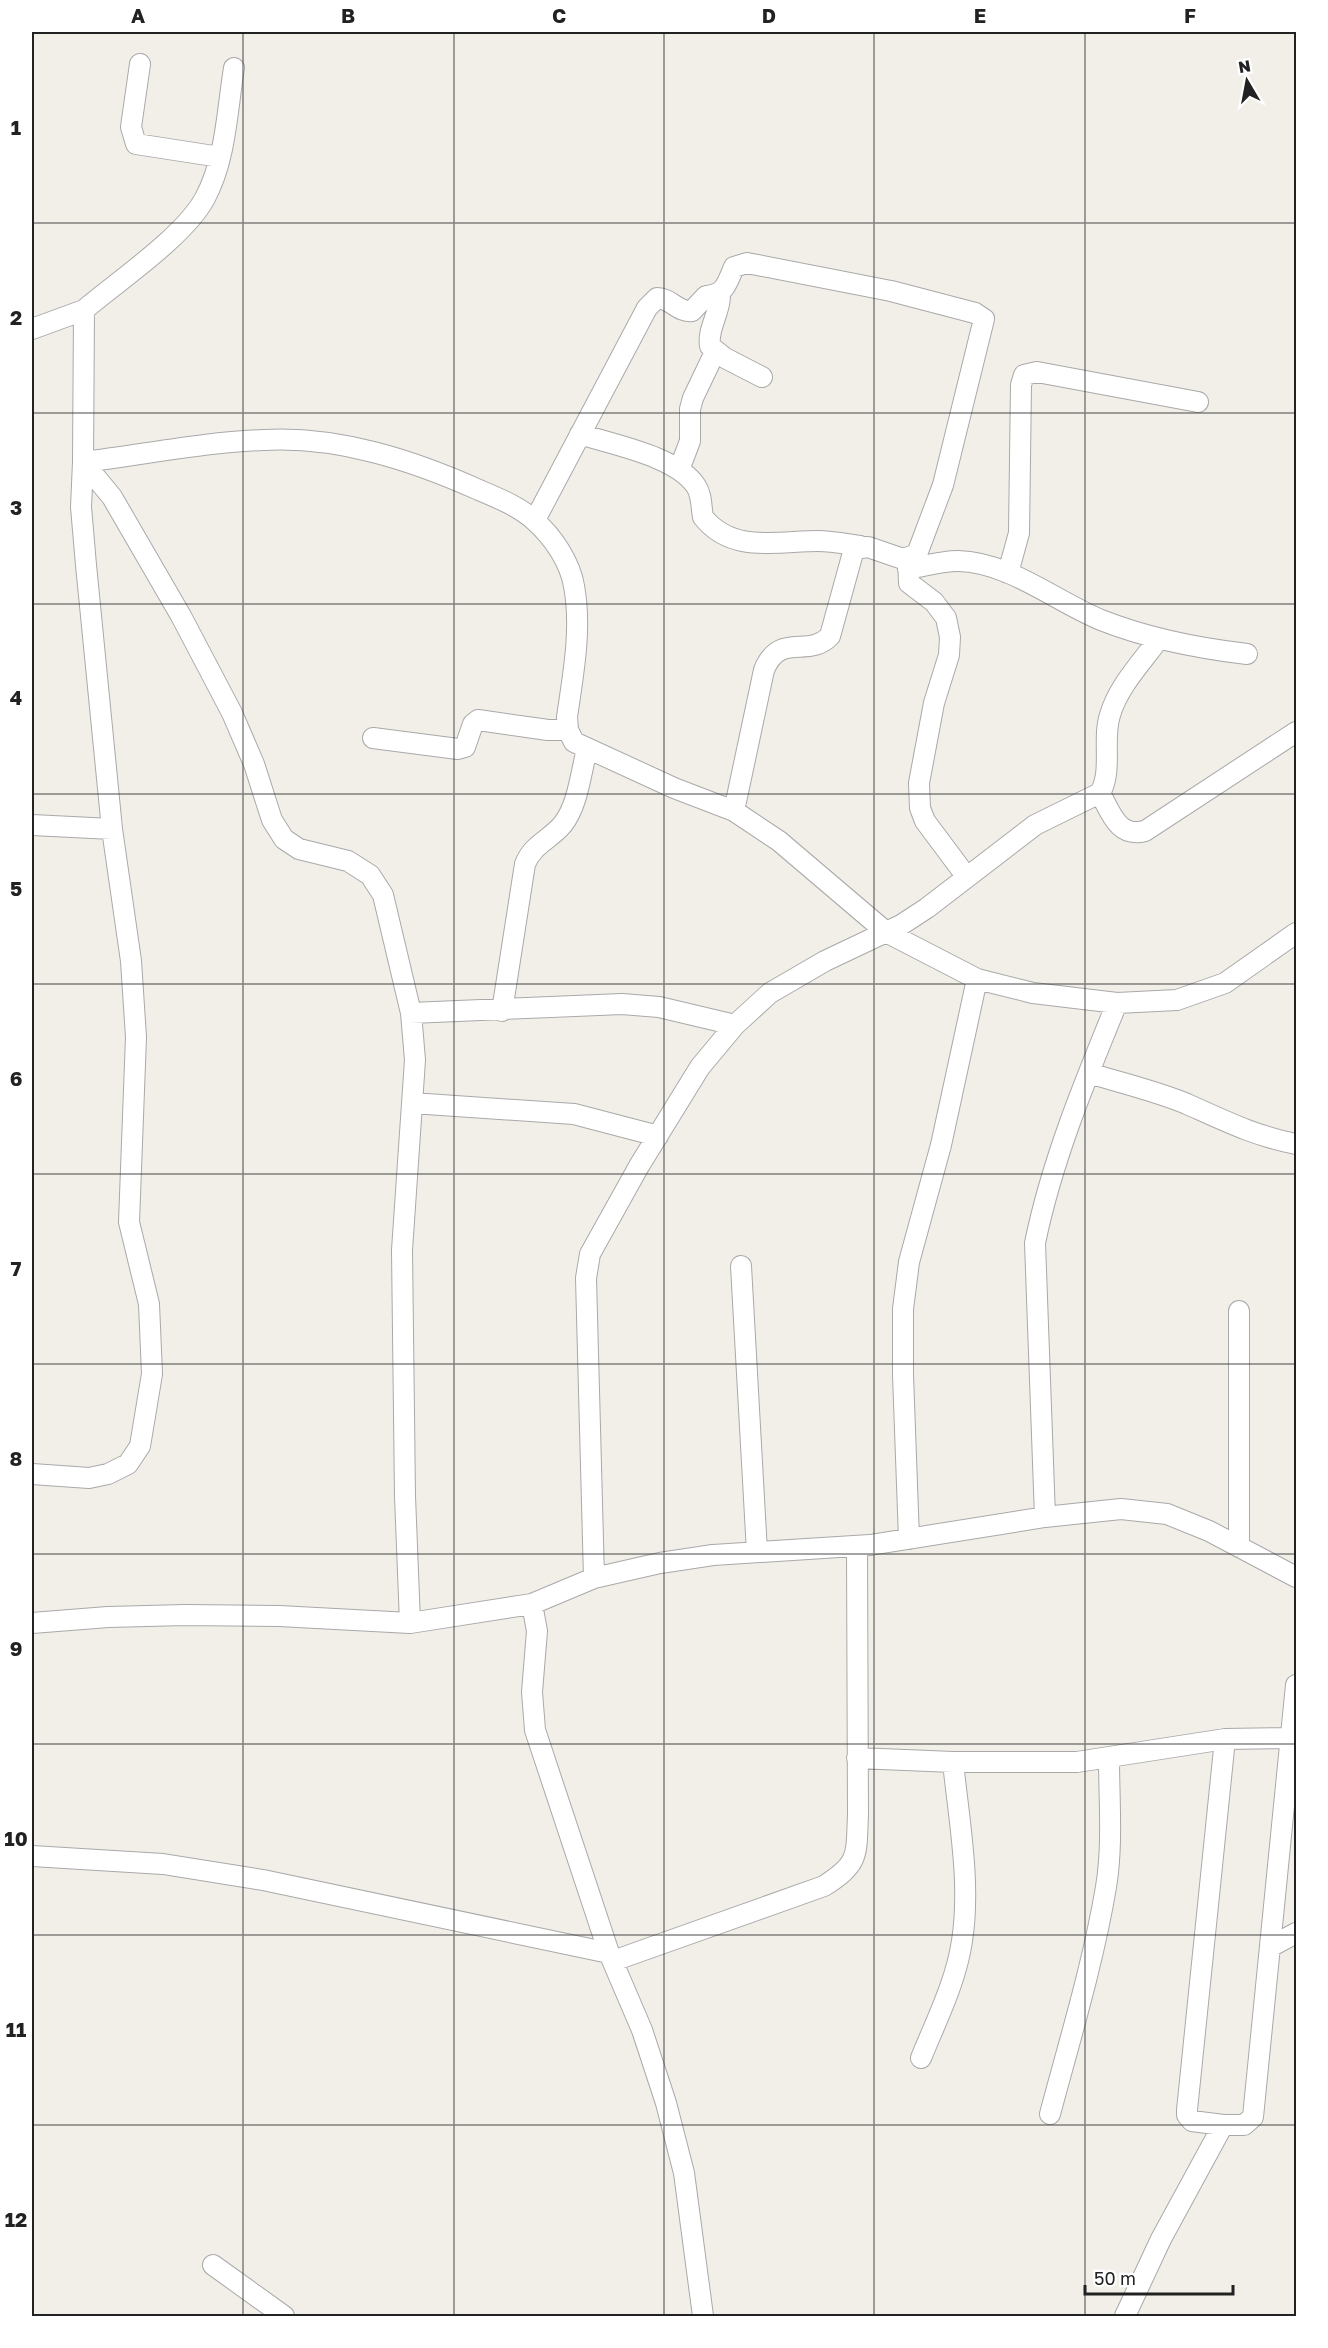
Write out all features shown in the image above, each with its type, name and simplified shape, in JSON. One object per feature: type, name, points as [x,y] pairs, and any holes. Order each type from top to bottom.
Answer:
[{"type":"street","points":[[140,64],[131,127],[136,144],[220,157]]},
{"type":"street","points":[[32,329],[84,310],[183,227],[205,198],[220,157],[234,68]]},
{"type":"street","points":[[762,377],[715,352],[709,340],[719,314],[720,294],[734,267],[747,262],[891,291],[975,312],[984,319],[943,485],[917,554],[908,564],[909,583],[934,602],[946,618],[950,637],[949,655],[934,703],[919,783],[920,808],[926,821],[966,876]]},
{"type":"street","points":[[535,520],[651,302],[664,298],[687,312],[697,307],[706,296],[720,294]]},
{"type":"street","points":[[32,1473],[89,1478],[108,1474],[128,1464],[140,1446],[147,1418],[152,1374],[149,1304],[129,1222],[136,1037],[131,961],[112,829],[81,507],[84,310]]},
{"type":"street","points":[[679,470],[690,441],[690,409],[693,399],[715,352]]},
{"type":"street","points":[[1008,573],[1019,533],[1021,385],[1024,375],[1037,372],[1198,402]]},
{"type":"street","points":[[580,434],[658,459],[679,470],[696,486],[701,496],[704,518],[729,537],[751,543],[817,541],[860,546],[908,564],[959,561],[1008,573],[1100,619],[1158,640],[1192,648],[1247,654]]},
{"type":"street","points":[[83,462],[265,440],[325,442],[373,451],[456,479],[504,500],[535,520],[562,553],[574,585],[577,625],[567,717],[568,730],[574,742],[674,788],[734,811],[778,841],[886,932],[977,979],[1033,993],[1117,1004],[1177,1000],[1225,983],[1296,933]]},
{"type":"street","points":[[83,462],[112,497],[181,616],[232,713],[254,764],[272,820],[284,839],[299,849],[348,861],[370,875],[383,895],[411,1013],[415,1060],[402,1250],[405,1496],[410,1623]]},
{"type":"street","points":[[734,811],[764,670],[770,657],[781,648],[815,645],[824,642],[830,636],[851,555],[860,546]]},
{"type":"street","points":[[594,1578],[586,1278],[590,1254],[658,1136],[700,1067],[735,1025],[770,993],[825,961],[886,932],[927,908],[1035,825],[1100,793],[1105,785],[1105,745],[1110,715],[1124,686],[1158,640]]},
{"type":"street","points":[[373,738],[458,749],[465,747],[473,724],[478,720],[548,730],[568,730]]},
{"type":"street","points":[[1100,793],[1115,822],[1124,831],[1136,833],[1145,831],[1296,732]]},
{"type":"street","points":[[502,1011],[525,864],[530,852],[563,824],[572,805],[587,749]]},
{"type":"street","points":[[32,825],[112,829]]},
{"type":"street","points":[[909,1539],[903,1309],[909,1262],[941,1145],[977,979]]},
{"type":"street","points":[[411,1013],[502,1011],[622,1004],[659,1007],[735,1025]]},
{"type":"street","points":[[1045,1517],[1035,1243],[1043,1204],[1089,1073],[1117,1004]]},
{"type":"street","points":[[1089,1073],[1186,1104],[1226,1124],[1296,1144]]},
{"type":"street","points":[[412,1103],[574,1114],[658,1136]]},
{"type":"street","points":[[741,1266],[757,1552]]},
{"type":"street","points":[[1239,1311],[1239,1547]]},
{"type":"street","points":[[32,1623],[108,1617],[185,1615],[279,1616],[410,1623],[532,1604],[594,1578],[660,1563],[757,1552],[857,1546],[1045,1517],[1121,1509],[1167,1514],[1209,1531],[1296,1577]]},
{"type":"street","points":[[32,1856],[163,1864],[263,1880],[611,1957],[824,1886],[847,1871],[856,1854],[857,1546]]},
{"type":"street","points":[[532,1604],[537,1631],[532,1692],[535,1730],[611,1957],[642,2030],[666,2103],[684,2173],[703,2316]]},
{"type":"street","points":[[1226,1739],[1186,2110],[1192,2121],[1244,2125],[1253,2117],[1296,1685]]},
{"type":"street","points":[[857,1758],[953,1762],[1077,1762],[1226,1739],[1290,1738]]},
{"type":"street","points":[[1050,2114],[1084,1985],[1106,1884],[1109,1758]]},
{"type":"street","points":[[921,2058],[951,1983],[962,1944],[965,1920],[964,1872],[953,1762]]},
{"type":"street","points":[[1270,1947],[1296,1933]]},
{"type":"street","points":[[1125,2316],[1161,2239],[1223,2125]]},
{"type":"street","points":[[213,2265],[284,2316]]}]
